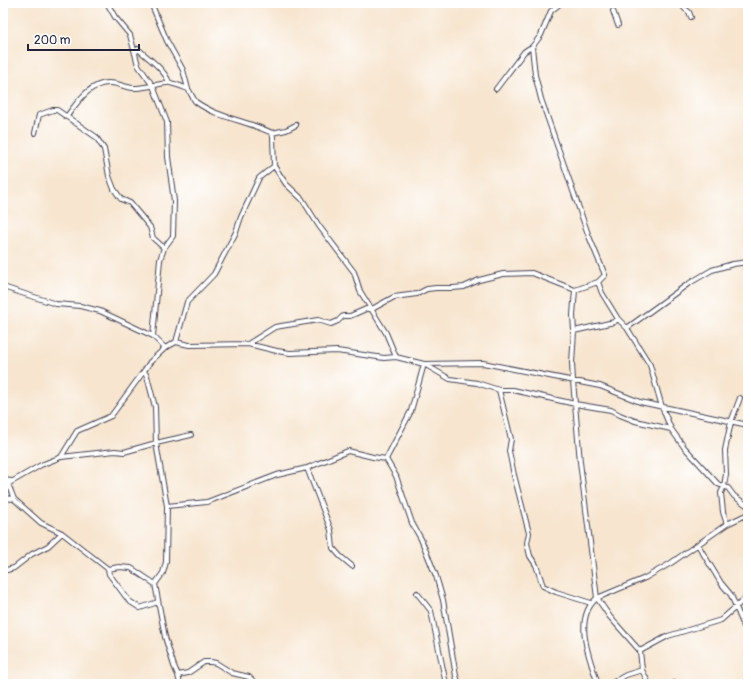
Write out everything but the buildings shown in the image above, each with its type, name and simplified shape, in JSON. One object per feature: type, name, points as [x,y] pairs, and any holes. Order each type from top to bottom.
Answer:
[{"type":"street","points":[[107,3],[115,17],[130,35],[138,65],[153,86],[167,122],[168,157],[174,201],[173,236],[164,248],[160,260],[153,336]]},
{"type":"street","points":[[150,3],[167,41],[183,70],[188,88],[195,101],[219,114],[260,127],[272,133],[286,130],[296,125]]},
{"type":"street","points":[[496,89],[524,52],[532,48],[541,35],[551,11],[561,3]]},
{"type":"street","points":[[684,3],[684,8],[689,12],[690,17]]},
{"type":"street","points":[[613,11],[618,25]]},
{"type":"street","points":[[248,344],[275,326],[318,320],[331,324],[338,321],[343,316],[350,316],[366,309],[372,309],[394,297],[417,294],[427,289],[464,287],[479,280],[503,274],[532,273],[575,290],[598,282],[605,275],[588,234],[540,98],[535,75],[532,48]]},
{"type":"street","points":[[135,53],[138,49],[159,68],[169,82]]},
{"type":"street","points":[[67,116],[78,101],[90,90],[99,85],[109,83],[135,89],[169,82],[188,88]]},
{"type":"street","points":[[35,133],[39,115],[57,110],[96,137],[104,149],[109,176],[114,189],[121,199],[130,204],[150,227],[153,238],[164,248]]},
{"type":"street","points":[[272,133],[274,166],[286,184],[302,199],[319,226],[354,272],[360,292],[386,333],[396,357]]},
{"type":"street","points":[[176,342],[187,302],[214,274],[236,232],[241,217],[259,178],[274,166]]},
{"type":"street","points":[[627,328],[688,284],[712,270],[733,264],[748,262]]},
{"type":"street","points":[[598,282],[602,293],[618,319],[627,328],[650,365],[662,407],[671,429],[684,447],[718,484],[724,486],[748,506]]},
{"type":"street","points":[[3,287],[56,304],[80,306],[100,311],[153,336],[165,348]]},
{"type":"street","points":[[575,290],[573,315],[573,381],[580,462],[597,598],[610,617],[640,651],[642,670],[649,684]]},
{"type":"street","points":[[574,331],[614,322],[618,319]]},
{"type":"street","points":[[61,456],[77,431],[111,416],[150,362],[165,348],[176,342],[189,344],[248,344],[277,352],[290,353],[337,351],[384,358],[396,357],[424,364],[450,378],[477,383],[499,390],[520,391],[575,404],[611,410],[635,421],[671,429]]},
{"type":"street","points":[[424,364],[483,362],[600,386],[640,402],[748,425]]},
{"type":"street","points":[[386,459],[411,411],[424,364]]},
{"type":"street","points":[[144,371],[147,376],[155,407],[156,443],[167,506],[166,562],[162,573],[155,584],[165,637],[180,684]]},
{"type":"street","points":[[499,390],[511,439],[509,451],[514,475],[525,524],[529,533],[527,543],[530,556],[536,564],[543,586],[556,592],[591,603]]},
{"type":"street","points":[[727,524],[723,512],[721,493],[726,474],[725,450],[731,422],[740,398]]},
{"type":"street","points":[[158,602],[140,608],[129,602],[109,574],[108,569],[62,533],[41,522],[14,499],[8,484],[40,465],[61,456],[115,451],[124,452],[191,435]]},
{"type":"street","points":[[167,506],[207,502],[277,476],[307,468],[348,451],[386,459],[396,476],[412,524],[421,539],[436,576],[443,600],[456,676],[459,684]]},
{"type":"street","points":[[307,468],[331,530],[333,548],[352,566]]},
{"type":"street","points":[[3,480],[12,481]]},
{"type":"street","points":[[3,498],[14,499]]},
{"type":"street","points":[[598,684],[588,653],[584,634],[591,603],[597,598],[645,578],[671,563],[727,524],[748,514]]},
{"type":"street","points":[[3,571],[14,568],[32,554],[48,546],[62,533]]},
{"type":"street","points":[[698,545],[731,595],[737,606],[748,636]]},
{"type":"street","points":[[108,569],[119,567],[131,568],[155,584]]},
{"type":"street","points":[[417,593],[431,611],[446,684]]},
{"type":"street","points":[[640,651],[668,636],[722,620],[748,596]]},
{"type":"street","points":[[178,675],[188,673],[204,662],[211,662],[216,663],[232,673],[249,677],[256,684]]},
{"type":"street","points":[[610,684],[626,675],[642,670]]},
{"type":"street","points":[[3,680],[15,684]]},
{"type":"street","points":[[672,684],[678,684]]}]
